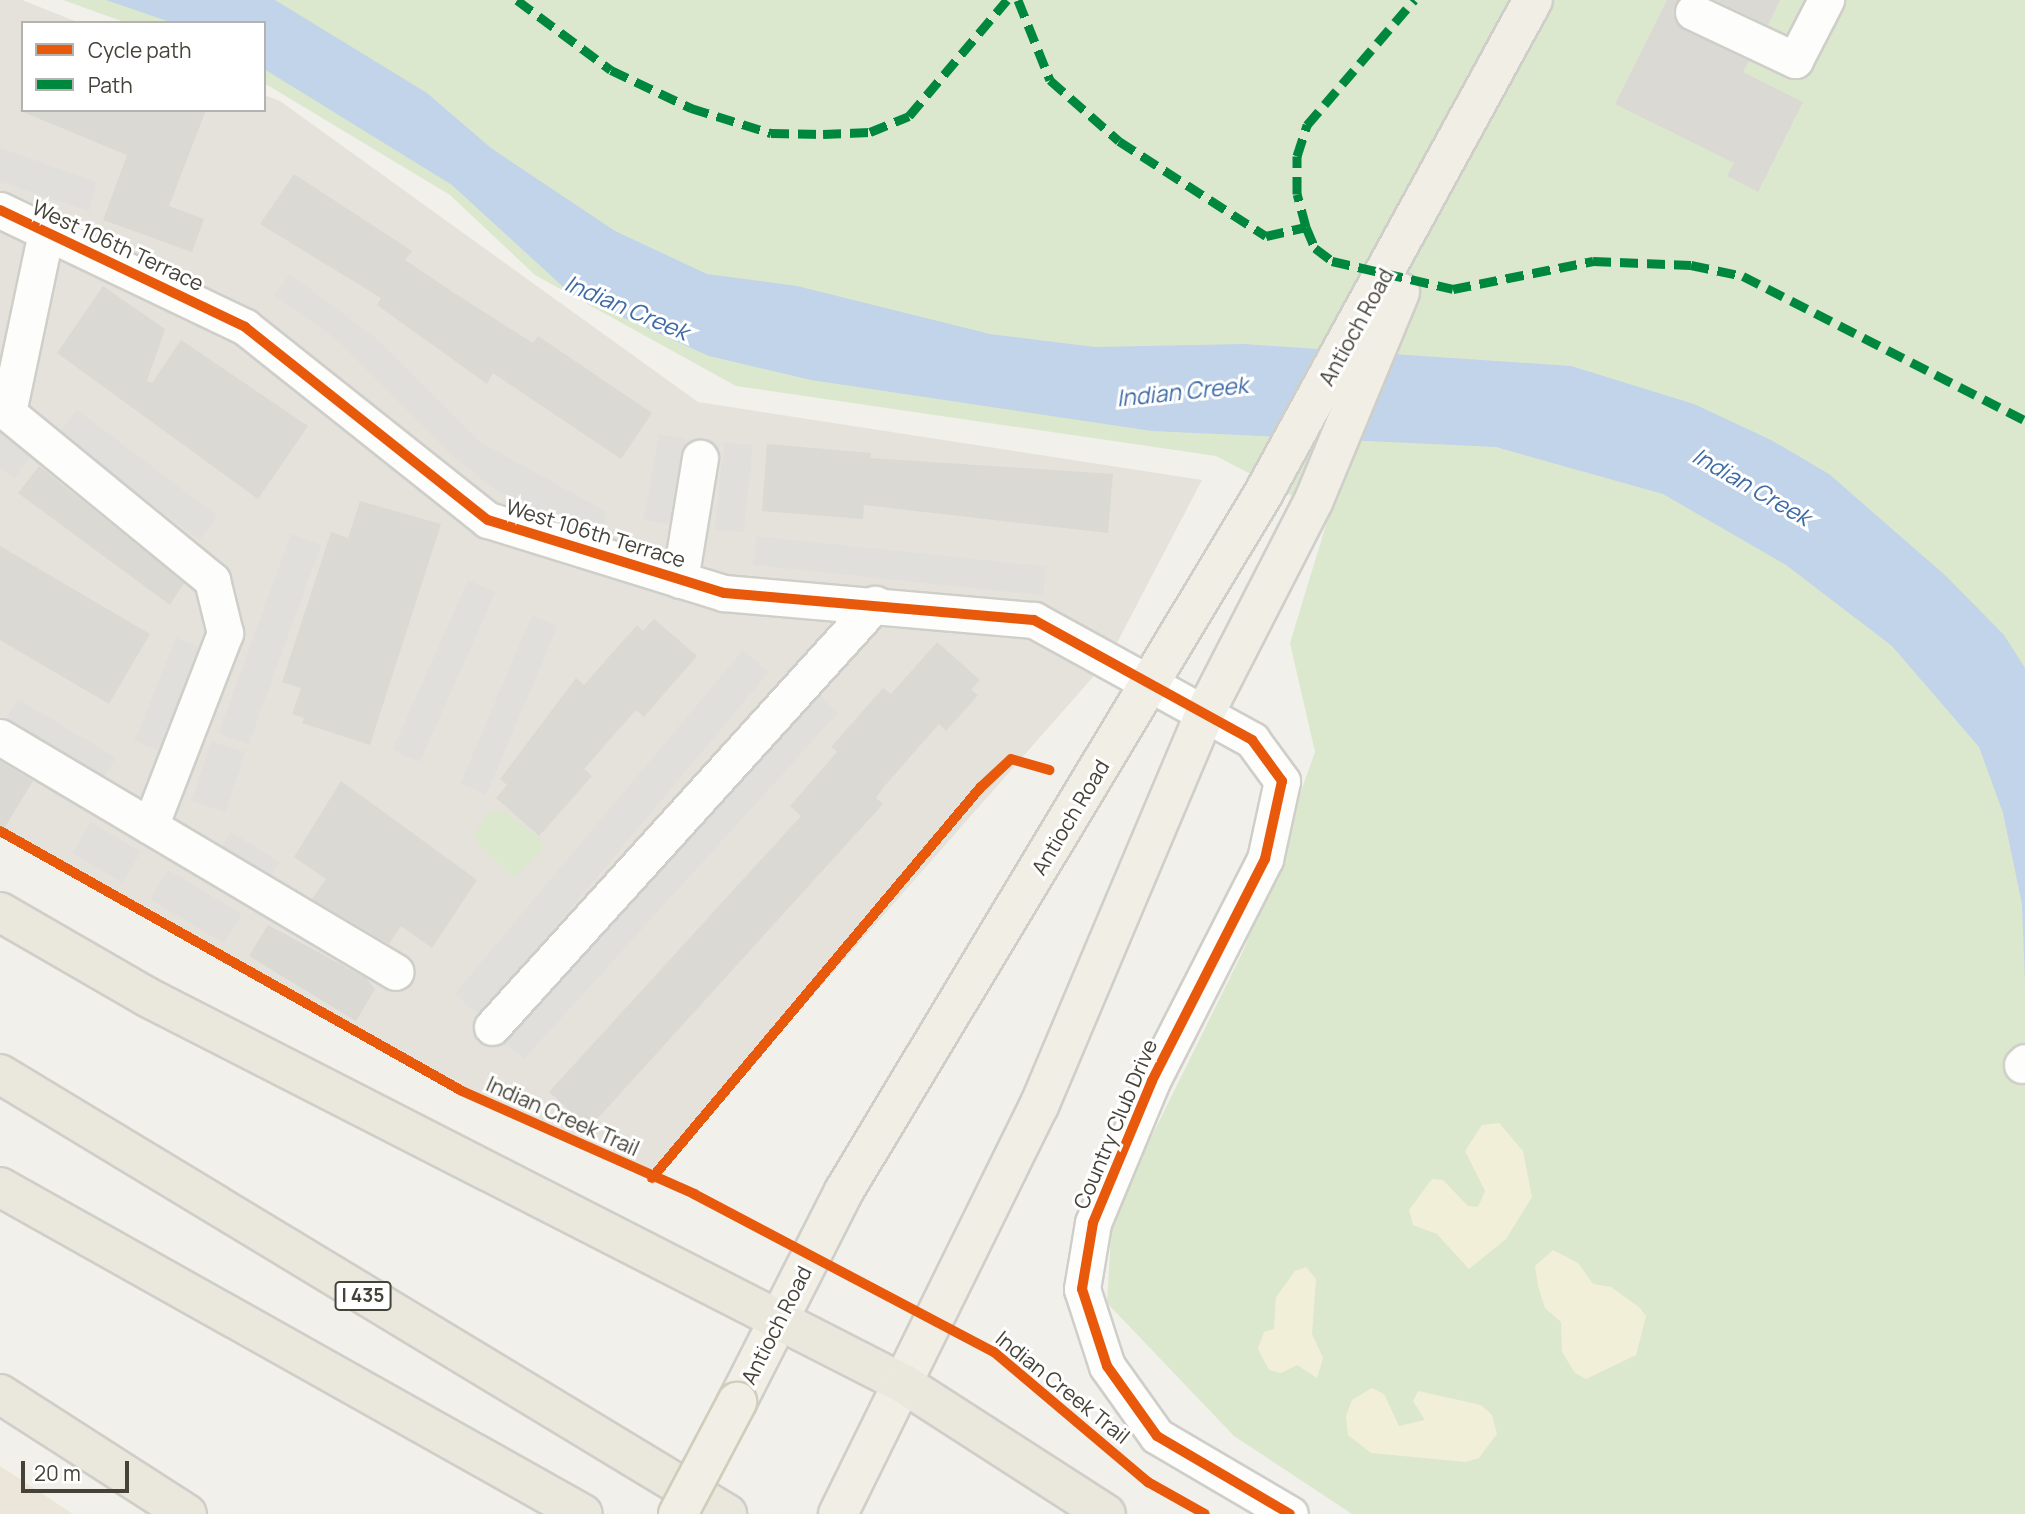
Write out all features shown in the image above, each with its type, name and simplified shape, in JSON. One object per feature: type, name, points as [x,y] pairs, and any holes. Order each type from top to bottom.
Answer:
[{"type":"highway","points":[[0,912],[147,997],[780,1318],[904,1384],[1106,1514]]},
{"type":"highway","name":"I 435","points":[[0,1074],[727,1514]]},
{"type":"highway","points":[[0,1187],[583,1514]]},
{"type":"highway","points":[[0,1394],[187,1514]]},
{"type":"main road","name":"Antioch Road","points":[[678,1514],[844,1191],[1262,496],[1470,123],[1533,0]]},
{"type":"main road","name":"Antioch Road","points":[[838,1514],[1040,1106],[1205,713],[1314,500],[1470,123]]},
{"type":"street","points":[[1693,12],[1795,60],[1826,0]]},
{"type":"street","name":"West 106th Terrace","points":[[0,210],[245,327],[488,520],[723,593],[875,604],[1034,620],[1205,713]]},
{"type":"street","name":"West 106th Terrace","points":[[46,232],[9,413],[212,580],[225,633],[150,826]]},
{"type":"street","points":[[680,580],[700,458]]},
{"type":"street","points":[[492,1027],[875,604]]},
{"type":"street","name":"Country Club Drive","points":[[1205,713],[1252,740],[1282,781],[1265,859],[1152,1081],[1093,1223],[1082,1289],[1107,1366],[1157,1436],[1290,1514]]},
{"type":"street","points":[[0,737],[396,972]]},
{"type":"shaded area","points":[[0,0],[22,0],[75,21],[21,21],[21,112],[266,112],[266,96],[280,101],[698,402],[1202,480],[1108,660],[652,1178],[462,1091],[0,831]]},
{"type":"shaded area","points":[[0,148],[97,182],[89,211],[0,182]]},
{"type":"shaded area","points":[[290,274],[378,340],[480,442],[607,512],[600,539],[499,492],[456,459],[336,339],[274,295]]},
{"type":"shaded area","points":[[77,410],[218,516],[200,540],[59,434]]},
{"type":"shaded area","points":[[0,414],[30,457],[14,479],[0,468]]},
{"type":"shaded area","points":[[659,434],[687,439],[671,525],[644,520]]},
{"type":"shaded area","points":[[724,442],[753,445],[744,533],[715,530]]},
{"type":"shaded area","points":[[291,534],[321,545],[249,744],[218,733]]},
{"type":"shaded area","points":[[756,536],[1046,567],[1043,595],[753,565]]},
{"type":"shaded area","points":[[468,580],[495,592],[420,762],[392,750]]},
{"type":"shaded area","points":[[532,615],[558,626],[486,794],[460,783]]},
{"type":"shaded area","points":[[176,638],[208,651],[167,754],[134,741]]},
{"type":"shaded area","points":[[743,650],[769,672],[480,1016],[454,994]]},
{"type":"shaded area","points":[[812,688],[838,713],[524,1059],[503,1041]]},
{"type":"shaded area","points":[[18,699],[116,758],[100,783],[3,725]]},
{"type":"shaded area","points":[[211,741],[245,752],[226,812],[192,801]]},
{"type":"shaded area","points":[[91,822],[141,852],[122,883],[72,853]]},
{"type":"shaded area","points":[[231,832],[279,862],[264,887],[216,857]]},
{"type":"shaded area","points":[[168,870],[242,914],[224,943],[150,899]]},
{"type":"shaded area","points":[[0,1466],[73,1514],[0,1514]]},
{"type":"green space","points":[[63,0],[2025,0],[2025,1514],[1352,1514],[1234,1436],[1107,1303],[1112,1217],[1245,947],[1315,752],[1290,643],[1329,515],[1216,456],[736,386],[535,275],[450,195],[266,84],[266,21],[121,21]]},
{"type":"green space","points":[[504,811],[540,838],[543,849],[514,878],[478,844],[475,833],[487,814]]},
{"type":"sand","points":[[1499,1123],[1523,1151],[1532,1197],[1506,1239],[1469,1269],[1437,1234],[1413,1225],[1409,1210],[1432,1179],[1443,1180],[1468,1206],[1478,1207],[1485,1191],[1465,1151],[1482,1125]]},
{"type":"sand","points":[[1553,1250],[1578,1263],[1593,1284],[1611,1287],[1639,1307],[1646,1316],[1636,1355],[1586,1379],[1575,1373],[1562,1352],[1561,1322],[1545,1308],[1538,1286],[1535,1266]]},
{"type":"sand","points":[[1306,1267],[1316,1279],[1312,1334],[1323,1358],[1317,1378],[1297,1365],[1281,1373],[1269,1370],[1258,1349],[1264,1332],[1274,1329],[1276,1297],[1295,1271]]},
{"type":"sand","points":[[1372,1388],[1384,1394],[1399,1426],[1425,1420],[1413,1401],[1418,1391],[1481,1405],[1492,1415],[1497,1434],[1479,1458],[1466,1462],[1371,1453],[1348,1435],[1346,1416],[1352,1400]]},
{"type":"water","name":"Indian Creek","points":[[106,0],[275,0],[427,93],[491,148],[615,231],[707,274],[797,286],[990,334],[1095,347],[1244,344],[1571,366],[1694,404],[1771,440],[1829,474],[1946,576],[2004,635],[2025,668],[2025,982],[2022,904],[2003,813],[1979,747],[1892,646],[1786,565],[1663,494],[1496,447],[1152,431],[811,380],[709,356],[571,294],[452,185],[266,70],[266,21],[167,21]]},
{"type":"building","points":[[1667,0],[1678,0],[1673,14],[1684,30],[1749,61],[1743,72],[1803,102],[1758,192],[1727,176],[1734,163],[1615,104]]},
{"type":"building","points":[[1715,0],[1780,0],[1768,25]]},
{"type":"building","points":[[23,112],[205,112],[169,206],[204,219],[192,252],[103,220],[127,155]]},
{"type":"building","points":[[294,174],[412,251],[405,260],[454,293],[533,343],[538,336],[652,413],[621,459],[493,373],[487,384],[377,305],[381,298],[260,224]]},
{"type":"building","points":[[103,286],[165,329],[147,381],[152,383],[181,340],[308,426],[258,499],[57,353]]},
{"type":"building","points":[[767,444],[871,453],[870,458],[1113,474],[1108,533],[864,505],[863,519],[762,511]]},
{"type":"building","points":[[39,466],[184,583],[170,605],[18,493]]},
{"type":"building","points":[[360,501],[441,524],[370,745],[302,723],[304,718],[292,714],[301,688],[282,682],[331,532],[348,538]]},
{"type":"building","points":[[0,546],[150,634],[109,704],[0,640]]},
{"type":"building","points":[[654,619],[697,656],[644,717],[636,710],[584,769],[592,776],[539,836],[496,798],[507,785],[500,779],[576,678],[584,685],[637,625],[643,631]]},
{"type":"building","points":[[937,642],[980,680],[971,690],[978,695],[946,731],[939,724],[882,789],[876,798],[883,804],[589,1128],[549,1092],[801,816],[790,806],[837,752],[831,747],[883,688],[891,694]]},
{"type":"building","points":[[0,761],[33,781],[0,835]]},
{"type":"building","points":[[341,781],[477,880],[432,948],[401,926],[389,944],[312,899],[326,879],[294,857]]},
{"type":"building","points":[[268,925],[366,978],[375,989],[356,1021],[249,956]]},
{"type":"marked path","points":[[517,0],[611,70],[691,108],[771,133],[823,134],[870,132],[909,116],[1007,0]]},
{"type":"marked path","points":[[1018,0],[1050,80],[1119,141],[1266,236],[1306,227],[1315,248],[1332,261],[1453,289],[1593,261],[1691,265],[1743,276],[2025,420]]},
{"type":"marked path","points":[[1306,227],[1297,194],[1297,156],[1307,125],[1414,0]]},
{"type":"cycle path","name":"Indian Creek Trail","points":[[0,210],[245,327],[488,520],[724,593],[1034,620],[1252,740],[1282,781],[1265,859],[1152,1081],[1093,1223],[1082,1289],[1107,1366],[1157,1436],[1290,1514]]},
{"type":"cycle path","points":[[652,1178],[980,788],[1011,759],[1049,770]]},
{"type":"cycle path","name":"Indian Creek Trail","points":[[0,831],[462,1091],[694,1194],[994,1352],[1148,1482],[1205,1514]]}]
